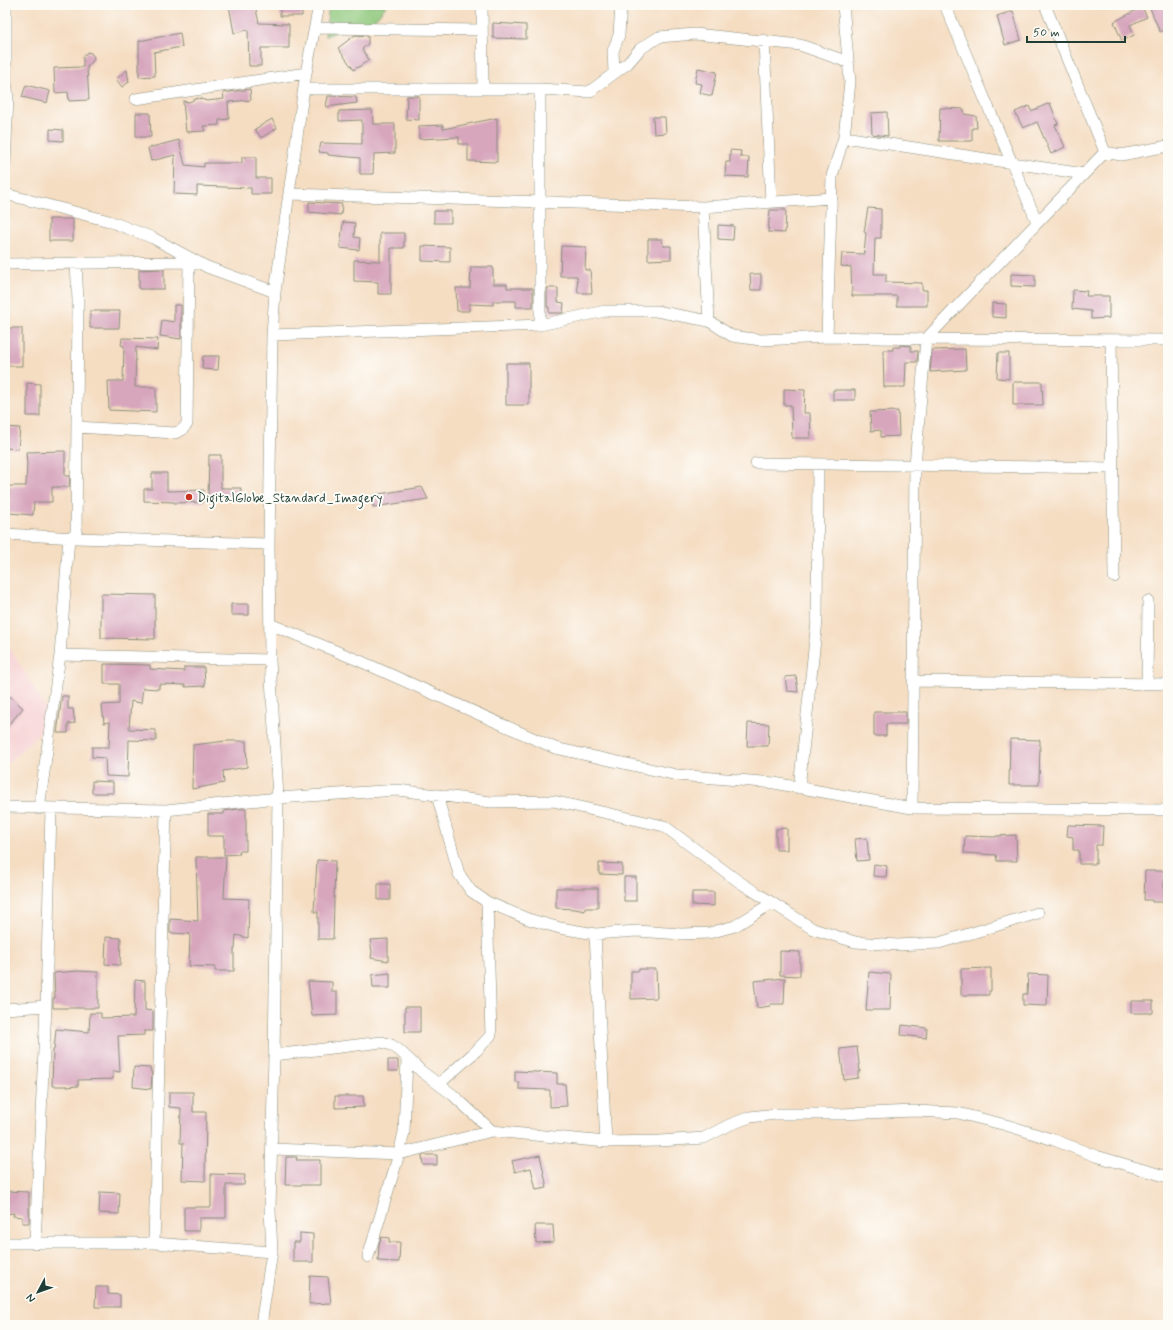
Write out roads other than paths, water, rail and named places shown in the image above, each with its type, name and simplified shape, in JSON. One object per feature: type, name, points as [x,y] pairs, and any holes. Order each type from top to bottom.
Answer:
[{"type":"street","points":[[5,164],[8,97],[6,82],[6,5]]},
{"type":"street","points":[[261,1325],[272,1252],[270,1208],[278,798],[270,660],[269,544],[272,336],[275,292],[306,74],[319,5]]},
{"type":"street","points":[[482,5],[483,89]]},
{"type":"street","points":[[614,72],[613,51],[619,35],[621,5]]},
{"type":"street","points":[[827,338],[832,176],[844,137],[850,82],[843,5]]},
{"type":"street","points":[[945,5],[1037,222]]},
{"type":"street","points":[[1045,5],[1105,152]]},
{"type":"street","points":[[315,28],[482,30]]},
{"type":"street","points":[[304,89],[540,89],[589,92],[628,63],[640,49],[659,37],[695,34],[764,40],[800,45],[848,62]]},
{"type":"street","points":[[764,40],[771,202]]},
{"type":"street","points":[[136,98],[306,74]]},
{"type":"street","points":[[540,89],[540,325]]},
{"type":"street","points":[[844,137],[1084,174]]},
{"type":"street","points":[[1105,152],[1121,155],[1168,146]]},
{"type":"street","points":[[912,808],[915,465],[926,339],[1105,152]]},
{"type":"street","points":[[5,194],[109,221],[153,238],[207,267]]},
{"type":"street","points":[[289,194],[703,207],[832,198]]},
{"type":"street","points":[[703,207],[709,321]]},
{"type":"street","points":[[5,264],[189,262],[207,267],[275,292]]},
{"type":"street","points":[[77,427],[175,432],[182,430],[187,424],[189,262]]},
{"type":"street","points":[[35,1244],[46,1006],[45,809],[73,538],[77,427],[78,301],[76,263]]},
{"type":"street","points":[[272,336],[540,325],[605,311],[656,311],[709,321],[732,336],[761,340],[827,338],[1168,340]]},
{"type":"street","points":[[1112,340],[1114,577]]},
{"type":"street","points":[[756,463],[1113,468]]},
{"type":"street","points":[[799,788],[817,621],[818,464]]},
{"type":"street","points":[[5,534],[73,538],[269,544]]},
{"type":"street","points":[[1147,684],[1148,601]]},
{"type":"street","points":[[270,624],[360,661],[555,748],[677,775],[774,783],[912,808],[1168,810]]},
{"type":"street","points":[[60,655],[270,660]]},
{"type":"street","points":[[913,682],[1168,684]]},
{"type":"street","points":[[5,807],[45,809],[166,810],[278,798],[398,790],[491,802],[553,801],[664,826],[738,881],[813,929],[855,942],[897,945],[939,943],[1038,913]]},
{"type":"street","points":[[437,795],[459,874],[471,891],[487,902],[528,919],[560,928],[595,934],[637,931],[681,934],[709,933],[736,926],[772,903]]},
{"type":"street","points":[[154,1243],[166,810]]},
{"type":"street","points":[[439,1084],[476,1051],[491,1035],[487,902]]},
{"type":"street","points":[[595,934],[606,1142]]},
{"type":"street","points":[[5,1009],[46,1006]]},
{"type":"street","points":[[274,1055],[382,1042],[391,1045],[439,1084],[492,1131]]},
{"type":"street","points":[[368,1256],[399,1154],[404,1132],[407,1058]]},
{"type":"street","points":[[272,1149],[399,1154],[492,1131],[606,1142],[704,1138],[729,1125],[750,1117],[776,1114],[841,1114],[914,1111],[958,1112],[1006,1124],[1096,1156],[1168,1177]]},
{"type":"street","points":[[5,1243],[154,1243],[272,1252]]},
{"type":"place","name":"DigitalGlobe_Standard_Imagery","points":[[189,497]]}]
